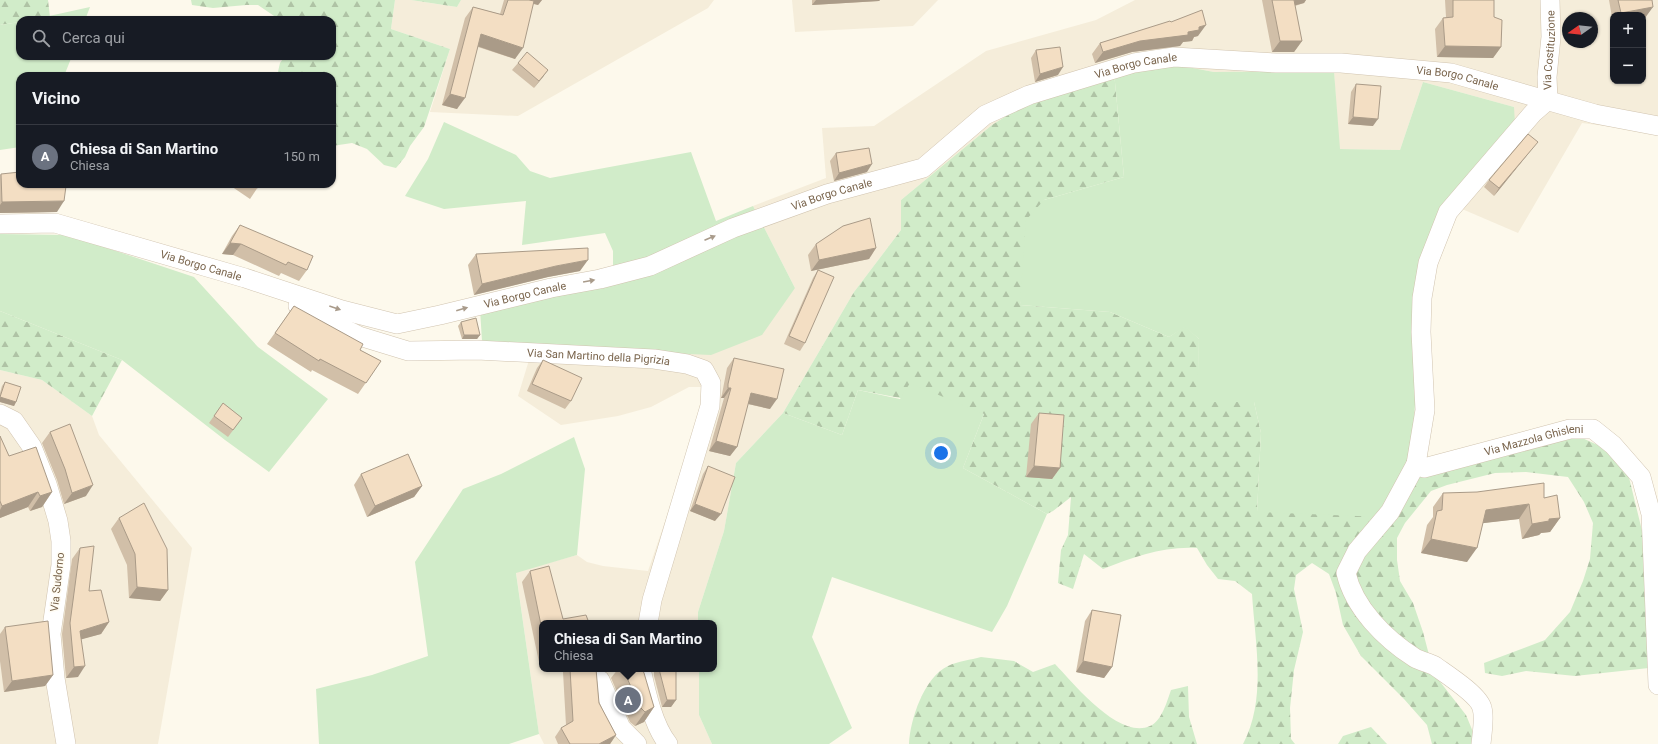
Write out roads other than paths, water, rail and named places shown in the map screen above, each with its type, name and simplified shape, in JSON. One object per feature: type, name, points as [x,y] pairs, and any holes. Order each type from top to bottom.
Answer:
[{"type":"street","name":"Via Costituzione","points":[[1548,100],[1547,77],[1551,37],[1550,0]]},
{"type":"street","name":"Via Borgo Canale","points":[[0,224],[55,223],[245,278],[342,310],[397,324],[552,288],[600,279],[650,266],[733,228],[827,194],[923,168],[986,115],[1029,95],[1134,63],[1174,58],[1276,63],[1341,63],[1451,73],[1595,114],[1658,126]]},
{"type":"street","points":[[1481,744],[1482,707],[1475,695],[1434,666],[1416,658],[1382,632],[1359,603],[1348,581],[1346,572],[1357,551],[1390,512],[1416,464],[1425,410],[1422,298],[1428,262],[1448,212],[1533,113],[1548,100]]},
{"type":"street","name":"Via San Martino della Pigrizia","points":[[245,278],[359,336],[408,350],[477,350],[654,359],[687,364],[704,370],[711,383],[710,406],[652,600],[649,620]]},
{"type":"street","name":"Via Sudorno","points":[[0,414],[14,422],[32,447],[48,484],[58,520],[61,541],[61,565],[51,634],[55,678],[66,744]]},
{"type":"street","name":"Via Mazzola Ghisleni","points":[[1416,464],[1424,468],[1570,429],[1593,429],[1614,445],[1641,477],[1651,514],[1658,685]]},
{"type":"street","points":[[642,672],[649,702],[662,737],[668,744]]},
{"type":"street","points":[[600,680],[621,728],[637,744]]},
{"type":"place","name":"Chiesa di San Martino","points":[[628,700]]}]
